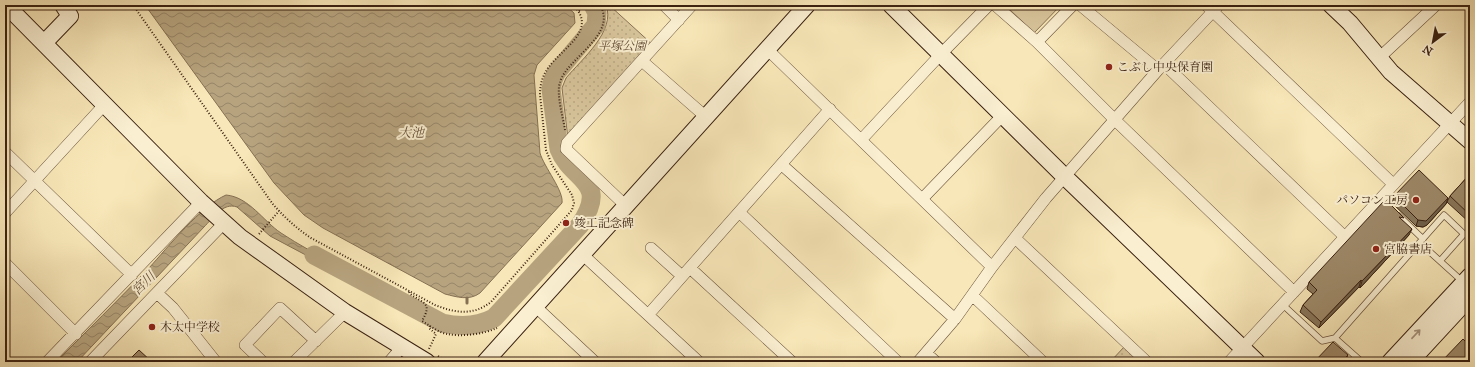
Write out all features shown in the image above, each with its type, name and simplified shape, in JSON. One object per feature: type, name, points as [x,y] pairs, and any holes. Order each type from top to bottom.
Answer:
[{"type":"street","points":[[6,5],[203,204],[257,251],[344,312],[402,347],[428,356]]},
{"type":"street","points":[[44,43],[70,16],[63,5]]},
{"type":"street","points":[[664,5],[679,20]]},
{"type":"street","points":[[626,206],[566,149],[566,143],[692,5]]},
{"type":"street","points":[[485,362],[807,5]]},
{"type":"street","points":[[891,5],[1065,177],[1257,362]]},
{"type":"street","points":[[862,140],[988,5]]},
{"type":"street","points":[[994,5],[1037,42],[1115,120],[1294,292]]},
{"type":"street","points":[[1037,42],[1073,5]]},
{"type":"street","points":[[1080,5],[1161,67],[1345,237]]},
{"type":"street","points":[[1331,5],[1350,23],[1391,72],[1470,141]]},
{"type":"street","points":[[1379,58],[1436,5]]},
{"type":"street","points":[[918,362],[956,319],[992,267],[1046,198],[1213,7],[1393,184]]},
{"type":"street","points":[[767,49],[992,267]]},
{"type":"street","points":[[642,61],[706,116]]},
{"type":"street","points":[[1229,362],[1345,237],[1384,201],[1393,184],[1470,102]]},
{"type":"street","points":[[5,213],[104,105]]},
{"type":"street","points":[[648,315],[830,109]]},
{"type":"street","points":[[922,199],[1003,116]]},
{"type":"street","points":[[5,152],[132,275]]},
{"type":"street","points":[[782,165],[956,319]]},
{"type":"street","points":[[48,362],[203,204]]},
{"type":"street","points":[[739,212],[898,362]]},
{"type":"street","points":[[90,362],[157,293],[222,221]]},
{"type":"street","points":[[1015,238],[1147,362]]},
{"type":"street","points":[[651,248],[682,276]]},
{"type":"street","points":[[582,254],[699,362]]},
{"type":"street","points":[[5,263],[76,334]]},
{"type":"street","points":[[690,268],[792,362]]},
{"type":"street","points":[[1390,362],[1468,285]]},
{"type":"street","points":[[1410,362],[1468,285]]},
{"type":"street","points":[[157,293],[173,308],[216,362]]},
{"type":"street","points":[[973,296],[1043,362]]},
{"type":"street","points":[[535,306],[595,362]]},
{"type":"street","points":[[263,362],[245,345],[280,308],[316,340]]},
{"type":"street","points":[[294,362],[344,312]]},
{"type":"street","points":[[389,362],[402,347]]},
{"type":"street","points":[[926,353],[936,362]]},
{"type":"lane","points":[[1397,213],[1440,261],[1468,285]]},
{"type":"lane","points":[[1282,304],[1322,341],[1335,338],[1444,215],[1464,234],[1440,261]]},
{"type":"lane","points":[[1335,338],[1362,362]]},
{"type":"path","points":[[133,5],[279,211],[311,238],[435,305],[455,312],[465,313],[484,307],[491,302],[572,210],[574,203],[572,195],[552,165],[546,150],[540,88],[544,74],[573,41],[582,25],[582,19],[579,11],[573,5]]},
{"type":"path","points":[[579,11],[584,5]]},
{"type":"path","points":[[566,143],[559,93],[560,82],[567,70],[599,33],[604,20],[604,13],[600,5]]},
{"type":"path","points":[[261,231],[279,211]]},
{"type":"path","points":[[409,291],[410,294],[426,304],[428,312],[422,321],[446,334],[484,333],[502,325]]},
{"type":"path","points":[[428,356],[436,334],[429,328],[430,326]]},
{"type":"green space","name":"平塚公園","points":[[606,5],[609,5],[653,45],[568,139],[562,88],[566,78],[602,35],[608,15]]},
{"type":"green space","points":[[1005,5],[1061,5],[1034,33]]},
{"type":"green space","points":[[1125,346],[1141,362],[1110,362]]},
{"type":"water","name":"大池","points":[[145,5],[565,5],[574,13],[575,23],[537,65],[534,75],[540,153],[560,192],[562,203],[480,293],[467,298],[445,294],[323,228],[304,215],[274,183]]},
{"type":"water","name":"宮川","points":[[226,195],[242,200],[281,233],[337,265],[334,270],[270,236],[237,207],[227,207],[215,215],[77,362],[56,362],[149,268],[196,217],[216,200]]},
{"type":"building","points":[[1419,170],[1448,198],[1426,221],[1418,220],[1394,196]]},
{"type":"building","points":[[1470,174],[1470,215],[1450,196]]},
{"type":"building","points":[[1383,202],[1386,205],[1389,203],[1404,218],[1399,217],[1412,229],[1321,322],[1303,305],[1317,290],[1309,282]]},
{"type":"building","points":[[1463,339],[1470,346],[1470,362],[1441,362]]},
{"type":"building","points":[[1333,342],[1348,355],[1341,362],[1314,362]]},
{"type":"building","points":[[139,350],[152,362],[127,362]]},
{"type":"waterway","points":[[314,255],[442,323],[469,325],[482,323],[494,318],[580,225],[588,210],[591,199],[590,190],[586,182],[565,160],[559,149],[551,89],[556,73],[596,25],[597,13],[593,5]]},
{"type":"waterway","points":[[467,298],[467,303]]},
{"type":"waterway","points":[[468,319],[468,325]]},
{"type":"place","name":"こぶし中央保育園","points":[[1109,67]]},
{"type":"place","name":"パソコン工房","points":[[1416,200]]},
{"type":"place","name":"竣工記念碑","points":[[566,223]]},
{"type":"place","name":"宮脇書店","points":[[1376,249]]},
{"type":"place","name":"木太中学校","points":[[152,327]]}]
